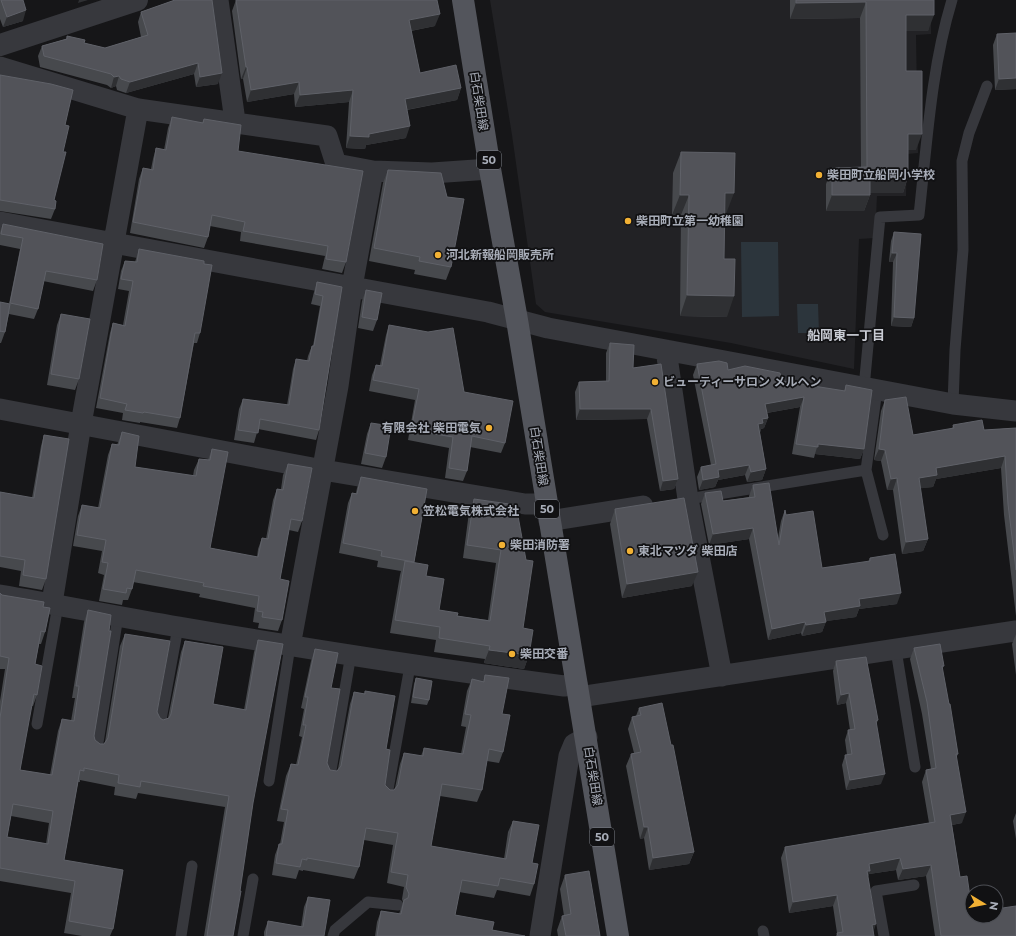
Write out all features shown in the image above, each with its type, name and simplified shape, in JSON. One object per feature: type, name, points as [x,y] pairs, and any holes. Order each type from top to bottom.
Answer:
[{"type":"main road","name":"白石柴田線","points":[[463,0],[490,169],[587,737],[618,936]]},
{"type":"street","points":[[0,45],[137,0]]},
{"type":"street","points":[[218,0],[234,122]]},
{"type":"street","points":[[0,68],[138,109],[327,136],[336,164],[373,171],[432,172],[490,169]]},
{"type":"street","points":[[55,604],[80,424],[138,109]]},
{"type":"street","points":[[290,646],[323,470],[352,287],[373,171]]},
{"type":"street","points":[[0,222],[112,244],[488,312],[548,328],[870,389],[953,404],[1016,411]]},
{"type":"street","points":[[666,350],[675,501],[722,676]]},
{"type":"street","points":[[0,409],[323,470],[525,504],[548,513],[675,501]]},
{"type":"street","points":[[0,595],[290,646],[351,654],[410,666],[564,686],[578,691],[722,676],[1016,631]]},
{"type":"street","points":[[540,936],[569,756],[574,744],[587,737]]},
{"type":"lane","points":[[883,535],[866,470],[880,217],[919,215],[934,83],[942,33],[952,0]]},
{"type":"lane","points":[[953,404],[955,350],[963,250],[962,161],[969,133],[987,86]]},
{"type":"lane","points":[[675,501],[866,470]]},
{"type":"lane","points":[[37,724],[55,604]]},
{"type":"lane","points":[[97,748],[118,616]]},
{"type":"lane","points":[[160,725],[178,627]]},
{"type":"lane","points":[[269,781],[290,646]]},
{"type":"lane","points":[[896,650],[915,767]]},
{"type":"lane","points":[[330,776],[351,654]]},
{"type":"lane","points":[[387,795],[410,666]]},
{"type":"lane","points":[[180,936],[192,866]]},
{"type":"lane","points":[[243,936],[253,879]]},
{"type":"lane","points":[[884,936],[876,891],[914,885]]},
{"type":"lane","points":[[333,936],[335,930],[368,902],[398,905]]},
{"type":"shaded area","name":"柴田町立船岡小学校","points":[[490,0],[931,0],[931,34],[916,35],[918,153],[907,154],[906,196],[877,196],[875,238],[859,239],[854,369],[731,343],[545,312],[536,304],[512,135]]},
{"type":"shaded area","points":[[741,242],[778,242],[779,316],[742,317]]},
{"type":"shaded area","points":[[797,304],[818,304],[819,333],[798,333]]},
{"type":"building","points":[[1,0],[23,0],[26,10],[7,17]]},
{"type":"building","points":[[175,0],[212,0],[222,73],[200,77],[198,63],[130,82],[121,79],[119,76],[114,77],[111,74],[44,56],[42,46],[67,39],[67,36],[85,40],[84,43],[105,48],[148,35],[141,12]]},
{"type":"building","points":[[236,0],[437,0],[440,14],[409,20],[420,73],[456,65],[461,88],[405,99],[410,126],[369,134],[369,137],[350,136],[353,90],[300,95],[299,82],[251,90]]},
{"type":"building","points":[[796,0],[934,0],[934,15],[906,15],[906,71],[922,71],[922,134],[908,134],[908,177],[870,177],[870,195],[832,195],[832,168],[867,167],[866,2],[796,3]]},
{"type":"building","points":[[1016,33],[1016,78],[999,79],[997,34]]},
{"type":"building","points":[[0,75],[51,84],[73,90],[65,125],[69,126],[63,152],[66,152],[54,200],[56,201],[55,209],[0,200]]},
{"type":"building","points":[[172,117],[203,123],[204,119],[241,125],[238,151],[363,171],[346,262],[326,259],[328,246],[243,231],[245,222],[212,215],[208,237],[133,222],[143,168],[153,170],[156,148],[166,150]]},
{"type":"building","points":[[681,152],[735,153],[734,193],[725,193],[724,259],[735,259],[734,296],[687,295],[689,195],[680,195]]},
{"type":"building","points":[[388,170],[441,173],[447,197],[464,199],[451,267],[419,261],[420,257],[374,248]]},
{"type":"building","points":[[3,224],[103,244],[97,280],[46,271],[38,309],[10,303],[23,238],[1,234]]},
{"type":"building","points":[[894,232],[921,234],[914,318],[894,317],[897,253],[892,253]]},
{"type":"building","points":[[139,249],[204,261],[204,264],[212,265],[200,333],[195,333],[180,418],[125,410],[127,404],[100,398],[113,323],[125,326],[133,281],[121,279],[125,261],[137,262]]},
{"type":"building","points":[[317,282],[342,287],[319,430],[260,419],[258,433],[238,430],[243,399],[289,405],[296,359],[309,361],[312,346],[314,346],[323,296],[315,294]]},
{"type":"building","points":[[366,290],[382,293],[377,320],[362,317]]},
{"type":"building","points":[[0,302],[10,304],[5,332],[0,331]]},
{"type":"building","points":[[61,314],[90,319],[79,379],[51,374]]},
{"type":"building","points":[[389,325],[428,332],[453,328],[464,392],[513,401],[505,443],[472,436],[467,471],[449,468],[453,437],[411,430],[419,389],[373,380],[376,365],[382,366]]},
{"type":"building","points":[[610,343],[634,345],[633,368],[661,364],[678,479],[663,481],[651,409],[580,409],[579,382],[609,381]]},
{"type":"building","points":[[719,361],[727,363],[728,370],[745,366],[780,373],[782,381],[845,391],[846,385],[872,390],[864,449],[818,444],[818,447],[796,444],[804,397],[765,404],[768,418],[762,419],[763,423],[758,424],[766,469],[751,472],[749,465],[718,470],[719,477],[703,480],[701,467],[716,464],[697,364]]},
{"type":"building","points":[[906,397],[913,435],[954,428],[953,425],[982,420],[984,430],[1016,428],[1016,570],[1008,504],[1005,456],[936,468],[937,475],[919,478],[928,539],[906,542],[897,478],[891,479],[885,450],[879,449],[885,400]]},
{"type":"building","points":[[371,423],[391,426],[386,457],[365,453]]},
{"type":"building","points":[[122,432],[139,436],[135,467],[196,476],[199,459],[210,460],[212,449],[228,452],[210,548],[258,557],[262,538],[268,539],[277,489],[283,490],[288,464],[312,468],[302,521],[291,519],[280,579],[289,581],[282,620],[262,617],[263,612],[257,611],[259,596],[203,586],[204,583],[136,570],[132,589],[127,588],[126,593],[103,589],[108,563],[102,562],[106,540],[77,535],[82,505],[100,508],[112,444],[119,445]]},
{"type":"building","points":[[44,435],[69,439],[46,579],[23,575],[25,560],[0,556],[0,492],[34,498]]},
{"type":"building","points":[[361,477],[427,489],[414,562],[381,556],[382,551],[343,543],[352,493],[357,494]]},
{"type":"building","points":[[769,483],[779,545],[785,510],[786,515],[813,511],[822,568],[870,561],[870,558],[895,554],[901,593],[859,599],[860,606],[824,612],[826,622],[806,625],[805,622],[772,629],[753,528],[713,534],[705,493],[721,491],[723,501],[755,497],[753,485]]},
{"type":"building","points":[[684,498],[698,572],[627,584],[615,509]]},
{"type":"building","points":[[474,499],[516,505],[526,560],[533,561],[523,628],[533,630],[529,655],[489,650],[490,646],[439,638],[440,627],[395,620],[405,561],[428,565],[426,576],[444,579],[439,610],[458,613],[457,616],[490,621],[501,550],[467,545]]},
{"type":"building","points":[[0,593],[2,595],[44,602],[43,607],[50,608],[45,632],[41,631],[35,664],[42,666],[37,695],[34,694],[20,770],[52,775],[62,719],[74,721],[79,686],[76,686],[88,610],[111,615],[109,631],[111,631],[94,736],[95,740],[100,744],[104,744],[108,738],[125,634],[170,641],[157,712],[163,720],[169,718],[171,714],[185,641],[223,647],[213,704],[246,710],[258,640],[283,644],[253,803],[241,891],[233,936],[207,936],[229,796],[141,781],[140,787],[118,783],[119,775],[84,768],[84,771],[80,770],[64,860],[123,870],[113,929],[69,921],[75,881],[0,868],[0,718],[9,658],[0,656]],"holes":[[[13,804],[53,811],[48,844],[7,837]]]},
{"type":"building","points":[[940,644],[944,666],[942,666],[950,704],[958,754],[956,754],[966,812],[950,815],[960,877],[967,876],[968,884],[964,884],[964,924],[1004,924],[1004,908],[1016,906],[1016,936],[941,936],[931,865],[903,869],[900,858],[869,864],[870,871],[867,871],[876,924],[872,925],[874,936],[838,936],[837,933],[843,932],[837,895],[793,902],[785,847],[935,822],[926,770],[936,768],[927,702],[914,648]]},
{"type":"building","points":[[315,649],[338,653],[331,688],[340,689],[327,763],[330,770],[337,771],[341,766],[354,692],[365,694],[365,691],[395,696],[386,749],[390,750],[385,785],[390,790],[394,790],[398,785],[404,753],[423,756],[424,748],[463,754],[471,715],[465,714],[472,679],[484,682],[485,675],[509,678],[502,714],[510,715],[503,752],[489,749],[482,790],[442,784],[431,846],[506,859],[513,821],[539,825],[532,863],[538,864],[534,884],[500,878],[498,886],[462,880],[455,915],[494,922],[492,930],[525,936],[377,936],[381,911],[401,914],[404,900],[408,898],[409,894],[406,887],[408,875],[391,872],[398,833],[366,828],[359,867],[307,858],[307,860],[302,859],[300,867],[276,863],[279,844],[282,844],[288,810],[281,809],[291,764],[298,765],[306,725],[303,725],[308,697],[305,697]]},
{"type":"building","points":[[866,657],[878,720],[876,721],[885,774],[850,780],[845,755],[852,754],[848,730],[855,729],[849,693],[841,695],[836,661]]},
{"type":"building","points":[[416,678],[432,681],[429,700],[413,697]]},
{"type":"building","points":[[662,703],[671,745],[673,745],[694,852],[653,858],[648,827],[644,827],[631,754],[641,752],[632,717],[641,715],[639,708]]},
{"type":"building","points":[[589,871],[600,936],[566,936],[562,916],[571,914],[565,875]]},
{"type":"building","points":[[308,897],[330,900],[324,936],[266,936],[268,921],[303,927]]},
{"type":"place","name":"柴田町立船岡小学校","points":[[819,175]]},
{"type":"place","name":"柴田町立第一幼稚園","points":[[628,221]]},
{"type":"place","name":"河北新報船岡販売所","points":[[438,255]]},
{"type":"place","name":"ビューティーサロン メルヘン","points":[[655,382]]},
{"type":"place","name":"有限会社 柴田電気","points":[[489,428]]},
{"type":"place","name":"笠松電気株式会社","points":[[415,511]]},
{"type":"place","name":"柴田消防署","points":[[502,545]]},
{"type":"place","name":"東北マツダ 柴田店","points":[[630,551]]},
{"type":"place","name":"柴田交番","points":[[512,654]]},
{"type":"district","name":"船岡東一丁目","points":[[846,335]]}]
